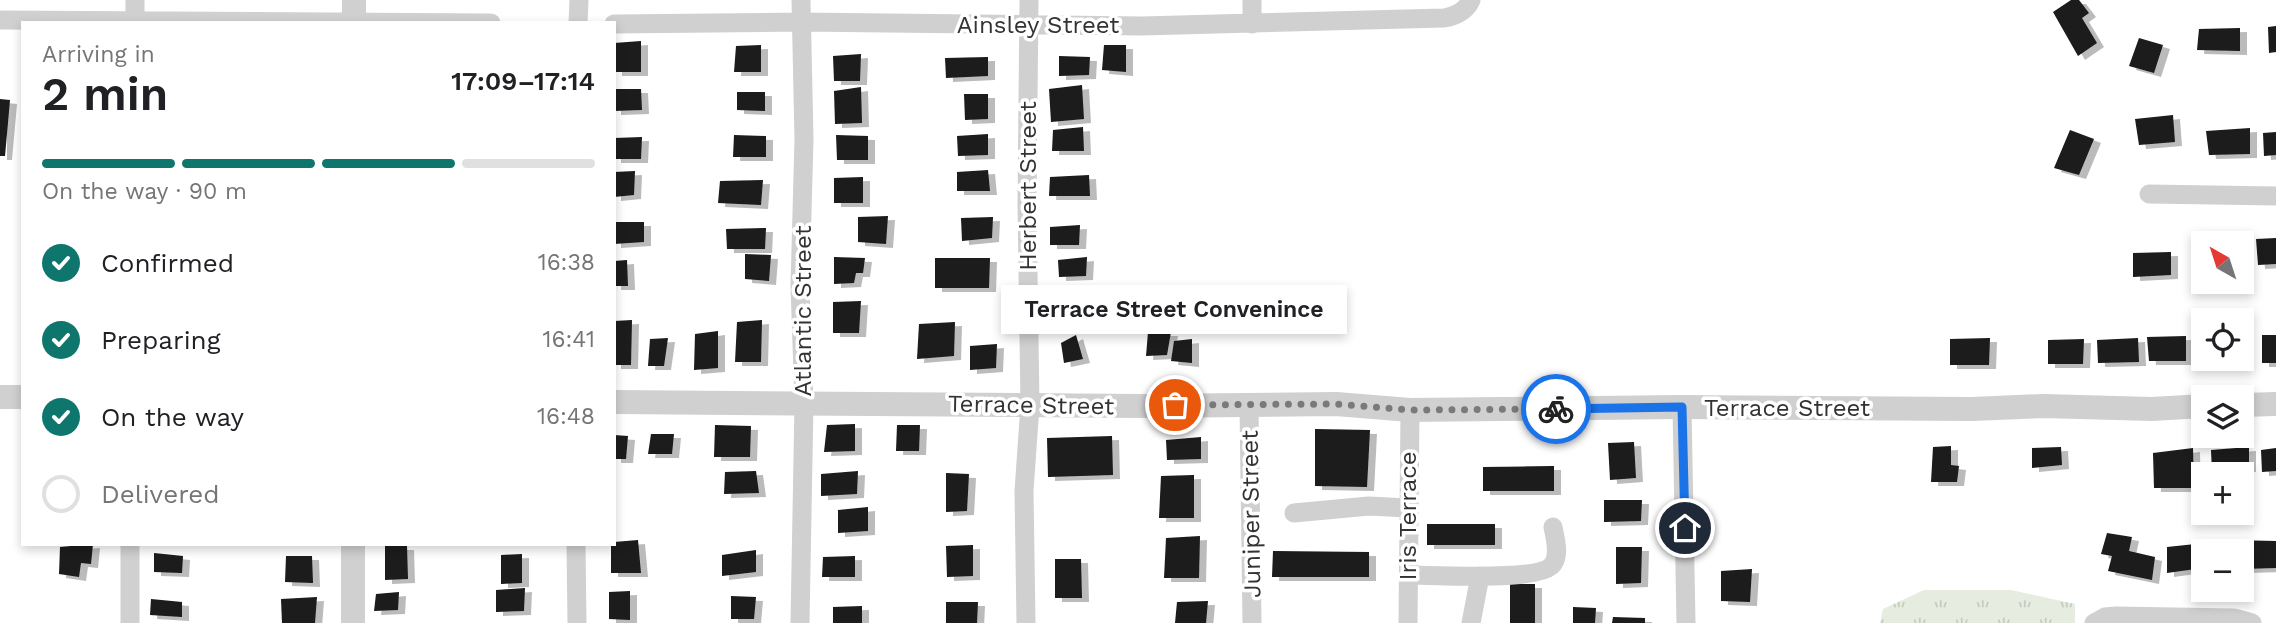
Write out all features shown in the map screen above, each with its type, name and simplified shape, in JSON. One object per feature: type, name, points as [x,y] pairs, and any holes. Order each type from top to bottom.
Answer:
[{"type":"street","points":[[578,21],[579,0]]},
{"type":"street","name":"Atlantic Street","points":[[800,623],[804,403],[800,286],[804,139],[801,0]]},
{"type":"street","name":"Herbert Street","points":[[1026,623],[1024,491],[1030,405],[1027,203],[1030,0]]},
{"type":"street","points":[[1252,0],[1252,23]]},
{"type":"street","name":"Ainsley Street","points":[[616,24],[801,22],[1029,26],[1252,23],[1444,18],[1453,16],[1466,6]]},
{"type":"street","points":[[0,20],[135,14],[354,14],[461,21]]},
{"type":"street","points":[[2149,194],[2276,196]]},
{"type":"street","points":[[0,397],[21,397]]},
{"type":"street","name":"Terrace Street","points":[[616,402],[1249,406],[1336,404],[1410,410],[1682,407],[1972,409],[2043,406],[2152,409],[2191,407]]},
{"type":"street","points":[[2254,405],[2276,404]]},
{"type":"street","name":"Juniper Street","points":[[1249,406],[1252,623]]},
{"type":"street","points":[[1682,407],[1686,623]]},
{"type":"street","name":"Iris Terrace","points":[[1408,623],[1410,410]]},
{"type":"street","points":[[1294,513],[1369,506],[1408,508]]},
{"type":"street","points":[[1408,575],[1480,576],[1537,573],[1548,569],[1556,558],[1553,527]]},
{"type":"street","points":[[130,546],[130,623]]},
{"type":"street","points":[[353,546],[353,623]]},
{"type":"street","points":[[576,546],[577,623]]},
{"type":"street","points":[[1471,623],[1480,576]]},
{"type":"street","points":[[2094,623],[2105,617],[2116,616],[2234,618],[2252,623]]},
{"type":"green space","points":[[1924,590],[2011,590],[2075,604],[2075,623],[1880,623],[1883,609]]},
{"type":"building","points":[[2071,0],[2079,0],[2089,13],[2082,18],[2097,43],[2078,56],[2053,12]]},
{"type":"building","points":[[2276,26],[2276,52],[2269,53],[2268,27]]},
{"type":"building","points":[[2240,28],[2240,51],[2197,50],[2199,29]]},
{"type":"building","points":[[2139,38],[2163,45],[2154,73],[2129,66]]},
{"type":"building","points":[[641,41],[641,72],[616,72],[616,43]]},
{"type":"building","points":[[761,45],[761,72],[734,72],[736,46]]},
{"type":"building","points":[[1104,45],[1126,45],[1126,72],[1102,70]]},
{"type":"building","points":[[861,54],[860,81],[834,81],[833,56]]},
{"type":"building","points":[[1059,56],[1090,57],[1089,75],[1059,76]]},
{"type":"building","points":[[988,57],[988,76],[946,78],[945,58]]},
{"type":"building","points":[[1082,85],[1084,119],[1051,122],[1049,89]]},
{"type":"building","points":[[861,87],[862,123],[835,124],[834,91]]},
{"type":"building","points":[[616,89],[641,89],[642,110],[616,111]]},
{"type":"building","points":[[737,92],[765,92],[765,111],[737,110]]},
{"type":"building","points":[[964,94],[988,94],[988,119],[965,120]]},
{"type":"building","points":[[0,99],[10,100],[5,156],[0,156]]},
{"type":"building","points":[[2173,115],[2175,142],[2139,145],[2135,119]]},
{"type":"building","points":[[1083,127],[1084,151],[1052,151],[1053,130]]},
{"type":"building","points":[[2250,128],[2250,154],[2209,155],[2206,131]]},
{"type":"building","points":[[2070,130],[2094,139],[2079,175],[2054,168]]},
{"type":"building","points":[[2276,132],[2276,155],[2264,156],[2263,133]]},
{"type":"building","points":[[988,134],[988,155],[958,156],[957,136]]},
{"type":"building","points":[[734,135],[766,136],[766,157],[733,157]]},
{"type":"building","points":[[836,135],[868,136],[868,160],[837,160]]},
{"type":"building","points":[[642,137],[641,159],[616,159],[616,138]]},
{"type":"building","points":[[988,170],[990,191],[957,191],[957,172]]},
{"type":"building","points":[[635,171],[634,195],[616,197],[616,172]]},
{"type":"building","points":[[1089,175],[1090,196],[1049,196],[1050,177]]},
{"type":"building","points":[[863,177],[863,203],[834,203],[834,178]]},
{"type":"building","points":[[763,180],[761,205],[718,203],[720,181]]},
{"type":"building","points":[[888,216],[886,244],[858,242],[858,217]]},
{"type":"building","points":[[993,217],[992,238],[962,241],[961,218]]},
{"type":"building","points":[[616,222],[644,222],[644,242],[616,244]]},
{"type":"building","points":[[1080,225],[1079,245],[1050,245],[1050,227]]},
{"type":"building","points":[[766,228],[765,249],[727,249],[726,229]]},
{"type":"building","points":[[2276,238],[2276,264],[2258,265],[2256,239]]},
{"type":"building","points":[[2171,252],[2171,275],[2133,277],[2133,253]]},
{"type":"building","points":[[745,254],[771,255],[769,281],[745,279]]},
{"type":"building","points":[[834,257],[865,258],[863,273],[856,273],[854,283],[834,284]]},
{"type":"building","points":[[1087,257],[1086,276],[1059,277],[1058,260]]},
{"type":"building","points":[[935,258],[990,258],[989,288],[935,288]]},
{"type":"building","points":[[627,260],[628,286],[616,286],[616,261]]},
{"type":"building","points":[[861,301],[859,333],[833,333],[833,302]]},
{"type":"building","points":[[632,320],[631,365],[616,365],[616,321]]},
{"type":"building","points":[[762,320],[761,362],[735,362],[737,322]]},
{"type":"building","points":[[955,322],[954,356],[917,359],[919,324]]},
{"type":"building","points":[[718,331],[718,368],[694,370],[695,334]]},
{"type":"building","points":[[1148,332],[1171,332],[1167,355],[1146,356]]},
{"type":"building","points":[[1076,335],[1083,359],[1064,363],[1061,343]]},
{"type":"building","points":[[2262,335],[2276,335],[2276,363],[2262,363]]},
{"type":"building","points":[[2186,336],[2186,361],[2149,361],[2147,337]]},
{"type":"building","points":[[668,338],[664,366],[648,366],[650,339]]},
{"type":"building","points":[[1990,338],[1989,365],[1950,365],[1950,339]]},
{"type":"building","points":[[2138,338],[2139,362],[2098,363],[2097,340]]},
{"type":"building","points":[[1192,339],[1192,363],[1171,361],[1174,341]]},
{"type":"building","points":[[2084,339],[2083,364],[2048,364],[2048,340]]},
{"type":"building","points":[[997,344],[996,368],[970,370],[970,346]]},
{"type":"building","points":[[855,424],[855,451],[824,452],[827,425]]},
{"type":"building","points":[[715,425],[751,426],[750,457],[714,457]]},
{"type":"building","points":[[897,425],[920,425],[919,451],[896,451]]},
{"type":"building","points":[[1315,429],[1370,430],[1367,487],[1315,486]]},
{"type":"building","points":[[651,434],[674,434],[672,454],[648,454]]},
{"type":"building","points":[[616,435],[628,436],[626,459],[616,459]]},
{"type":"building","points":[[1112,436],[1113,475],[1048,477],[1047,438]]},
{"type":"building","points":[[1201,437],[1201,459],[1167,460],[1166,440]]},
{"type":"building","points":[[1634,442],[1636,478],[1610,480],[1608,443]]},
{"type":"building","points":[[1951,446],[1951,465],[1959,466],[1957,482],[1931,482],[1933,447]]},
{"type":"building","points":[[2061,447],[2062,465],[2032,468],[2032,448]]},
{"type":"building","points":[[2193,448],[2191,488],[2154,488],[2153,453]]},
{"type":"building","points":[[2249,448],[2249,462],[2212,462],[2211,450]]},
{"type":"building","points":[[2276,448],[2276,471],[2262,472],[2261,450]]},
{"type":"building","points":[[1554,466],[1554,491],[1483,491],[1483,467]]},
{"type":"building","points":[[756,471],[759,493],[724,494],[725,472]]},
{"type":"building","points":[[858,471],[857,494],[821,496],[821,474]]},
{"type":"building","points":[[946,473],[969,474],[967,511],[946,512]]},
{"type":"building","points":[[1194,475],[1194,518],[1159,518],[1161,476]]},
{"type":"building","points":[[1604,500],[1642,500],[1641,521],[1604,522]]},
{"type":"building","points":[[868,507],[868,531],[838,533],[838,510]]},
{"type":"building","points":[[1427,524],[1495,524],[1495,545],[1427,545]]},
{"type":"building","points":[[2107,533],[2132,537],[2129,551],[2155,557],[2152,580],[2108,571],[2112,556],[2101,554]]},
{"type":"building","points":[[1200,536],[1199,578],[1164,578],[1166,538]]},
{"type":"building","points":[[638,540],[641,573],[611,573],[611,546],[616,546],[616,542]]},
{"type":"building","points":[[2254,541],[2276,541],[2276,568],[2254,569]]},
{"type":"building","points":[[2191,544],[2191,570],[2167,573],[2167,547]]},
{"type":"building","points":[[973,545],[973,576],[947,577],[946,546]]},
{"type":"building","points":[[93,546],[91,564],[81,563],[79,577],[59,574],[60,547]]},
{"type":"building","points":[[385,546],[407,546],[408,579],[385,580]]},
{"type":"building","points":[[1616,547],[1642,547],[1641,583],[1616,584]]},
{"type":"building","points":[[756,550],[756,572],[722,576],[722,555]]},
{"type":"building","points":[[1273,551],[1369,552],[1369,577],[1272,577]]},
{"type":"building","points":[[154,553],[183,556],[182,573],[154,572]]},
{"type":"building","points":[[522,554],[522,583],[501,584],[501,555]]},
{"type":"building","points":[[286,556],[312,556],[313,583],[285,582]]},
{"type":"building","points":[[855,556],[855,577],[822,577],[823,557]]},
{"type":"building","points":[[1055,559],[1081,559],[1082,598],[1055,598]]},
{"type":"building","points":[[1752,569],[1750,602],[1721,601],[1721,571]]},
{"type":"building","points":[[1510,584],[1535,584],[1535,623],[1510,623]]},
{"type":"building","points":[[525,588],[524,611],[496,612],[496,590]]},
{"type":"building","points":[[630,591],[630,620],[609,619],[609,592]]},
{"type":"building","points":[[399,592],[398,610],[374,611],[376,594]]},
{"type":"building","points":[[731,596],[756,597],[754,619],[731,619]]},
{"type":"building","points":[[317,597],[315,623],[282,623],[281,599]]},
{"type":"building","points":[[151,599],[182,602],[182,617],[150,615]]},
{"type":"building","points":[[1208,601],[1206,623],[1175,623],[1177,602]]},
{"type":"building","points":[[946,602],[978,602],[977,623],[946,623]]},
{"type":"building","points":[[862,606],[862,623],[833,623],[833,607]]},
{"type":"building","points":[[1573,607],[1596,608],[1595,623],[1573,623]]},
{"type":"building","points":[[1613,617],[1645,618],[1645,623],[1612,623]]},
{"type":"way so far","points":[[1175,405],[1336,404],[1410,410],[1556,409]]},
{"type":"place","name":"Terrace Street Convenince","points":[[1175,405]]},
{"type":"route","points":[[1556,409],[1682,407],[1685,528]]}]
